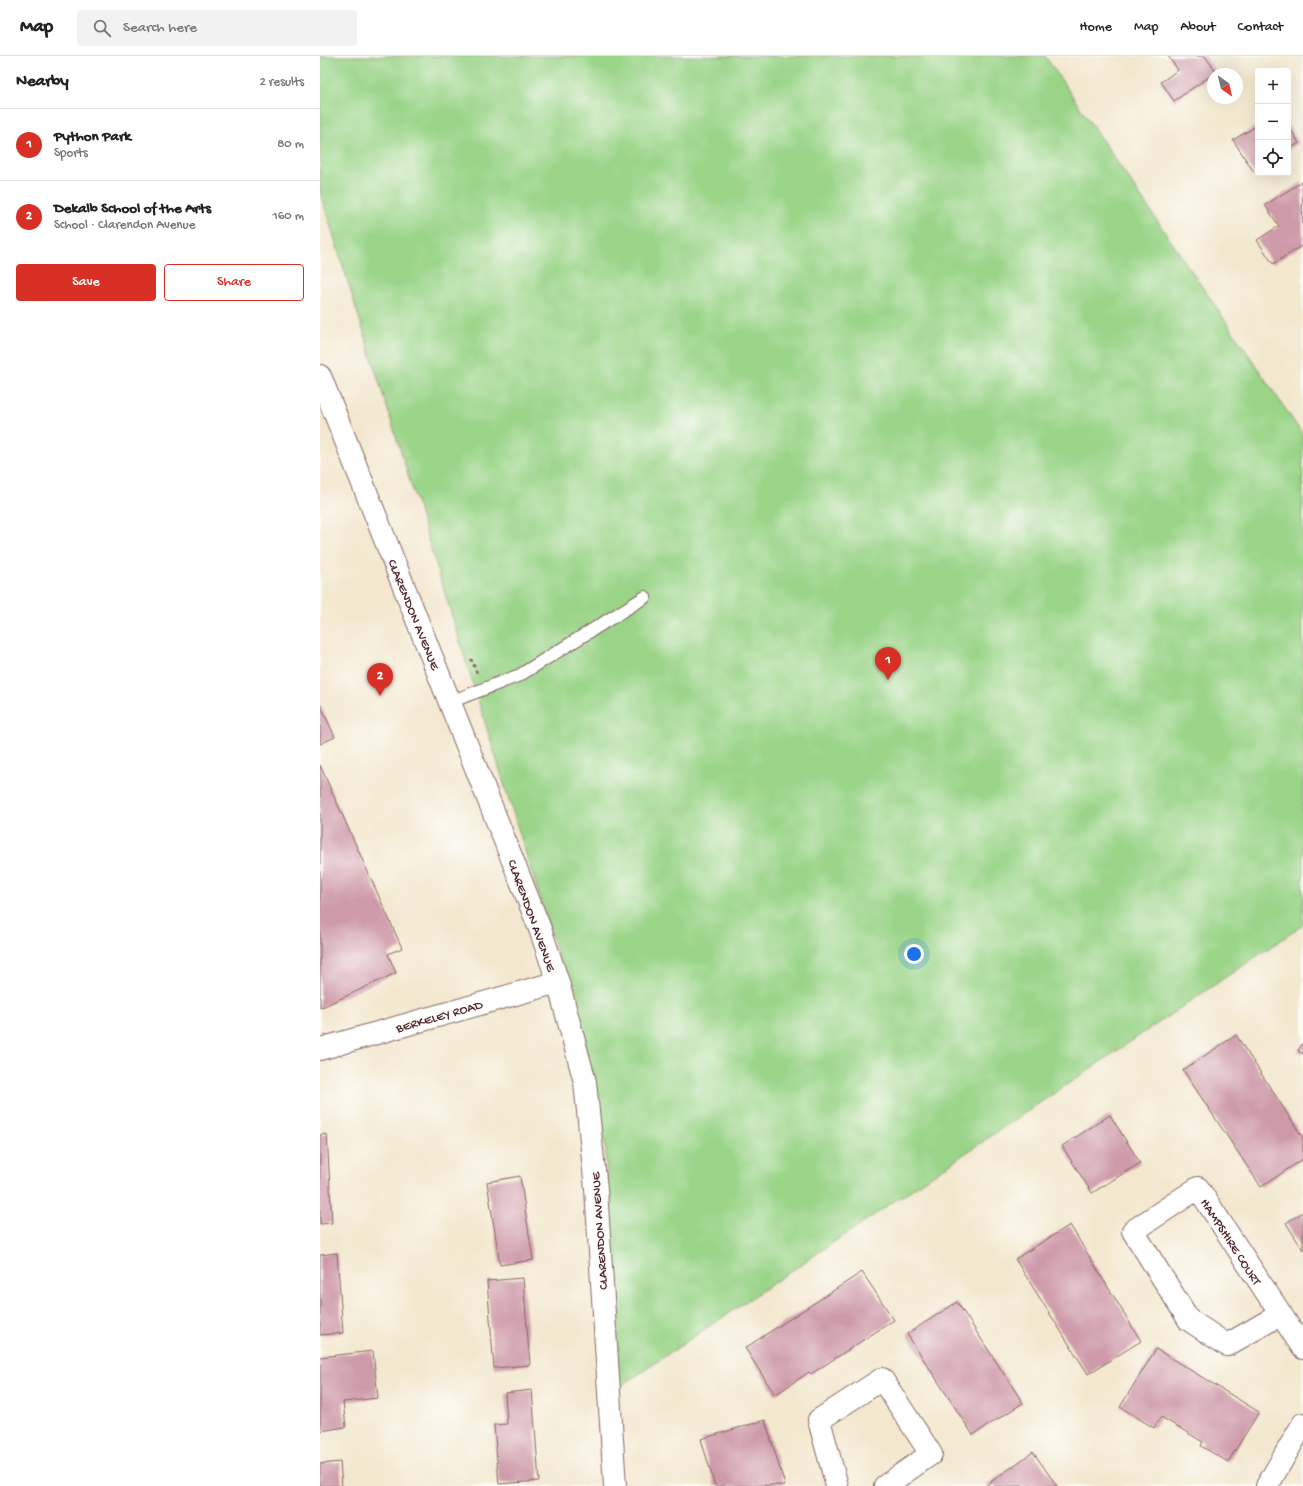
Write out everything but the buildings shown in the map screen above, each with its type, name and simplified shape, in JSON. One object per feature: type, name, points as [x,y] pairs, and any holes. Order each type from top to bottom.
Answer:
[{"type":"street","name":"CLARENDON AVENUE","points":[[320,376],[540,929],[558,982],[585,1082],[596,1189],[615,1486]]},
{"type":"street","name":"BERKELEY ROAD","points":[[320,1049],[558,982]]},
{"type":"street","name":"HAMPSHIRE COURT","points":[[1281,1314],[1227,1345],[1189,1320],[1133,1231],[1198,1188],[1281,1314],[1303,1348]]},
{"type":"street","points":[[837,1486],[819,1420],[882,1379],[931,1454],[885,1486]]},
{"type":"street","points":[[1267,1486],[1303,1425]]},
{"type":"lane","points":[[450,702],[520,676],[645,597]]},
{"type":"green space","points":[[320,56],[1045,56],[1303,435],[1303,925],[618,1388],[605,1143],[577,1018],[320,192]]},
{"type":"place","name":"Python Park","points":[[888,680]]},
{"type":"place","name":"Dekalb School of the Arts","points":[[380,696]]}]
